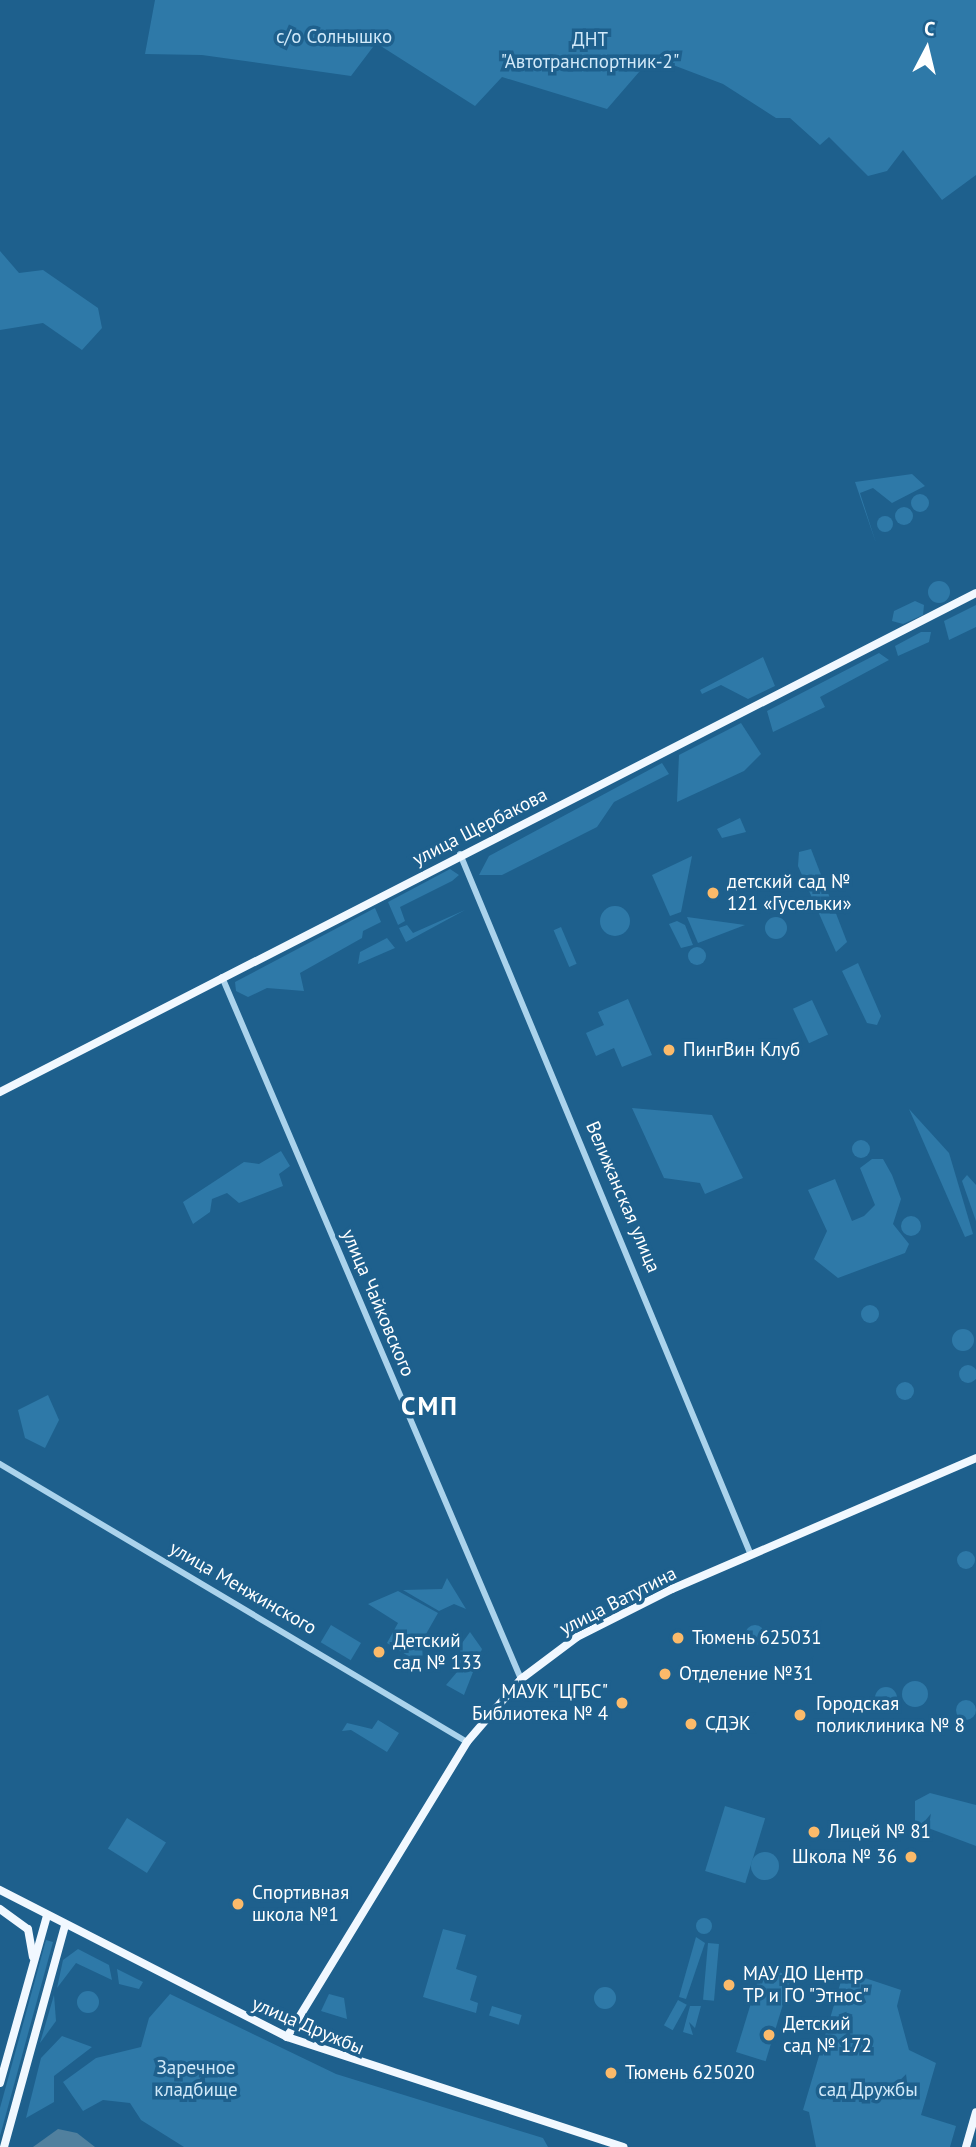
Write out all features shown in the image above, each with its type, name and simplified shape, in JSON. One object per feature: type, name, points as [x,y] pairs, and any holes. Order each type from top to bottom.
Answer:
[{"type":"main road","name":"улица Щербакова","points":[[0,1092],[460,854],[976,593]]},
{"type":"main road","name":"улица Ватутина","points":[[286,2037],[467,1742],[521,1679],[577,1637],[751,1555],[976,1458]]},
{"type":"main road","name":"улица Дружбы","points":[[0,1890],[65,1926],[286,2037],[623,2147]]},
{"type":"main road","points":[[0,1909],[29,1928],[34,1959]]},
{"type":"main road","points":[[0,2083],[47,1916]]},
{"type":"main road","points":[[4,2147],[65,1926]]},
{"type":"main road","points":[[966,2147],[976,2112]]},
{"type":"street","name":"Велижанская улица","points":[[460,854],[751,1555]]},
{"type":"street","name":"улица Чайковского","points":[[222,977],[521,1679]]},
{"type":"street","name":"улица Менжинского","points":[[0,1464],[467,1742]]},
{"type":"green space","points":[[155,0],[976,0],[976,175],[942,200],[903,150],[887,171],[868,176],[829,137],[820,145],[790,118],[776,118],[723,84],[652,57],[607,109],[502,77],[475,106],[376,43],[351,76],[202,55],[145,54]]},
{"type":"green space","points":[[0,251],[19,273],[43,270],[98,308],[102,328],[82,350],[43,323],[0,330]]},
{"type":"green space","points":[[912,474],[925,486],[892,503],[873,488],[860,493],[876,543],[855,482]]},
{"type":"green space","points":[[920,494],[926,497],[929,503],[926,509],[920,512],[914,509],[911,503],[914,497]]},
{"type":"green space","points":[[900,507],[908,507],[913,516],[911,523],[900,525],[895,520],[895,512]]},
{"type":"green space","points":[[882,516],[888,516],[893,524],[891,530],[882,532],[877,527],[877,521]]},
{"type":"green space","points":[[939,581],[947,584],[950,592],[947,600],[939,603],[931,600],[928,592],[931,584]]},
{"type":"green space","points":[[915,601],[924,605],[923,615],[903,624],[892,621],[894,611]]},
{"type":"green space","points":[[976,605],[976,627],[949,640],[944,621]]},
{"type":"green space","points":[[921,632],[931,632],[929,642],[898,656],[895,646]]},
{"type":"green space","points":[[879,653],[889,660],[820,697],[825,707],[773,732],[767,711]]},
{"type":"green space","points":[[763,657],[775,686],[748,699],[721,685],[702,694],[700,690]]},
{"type":"green space","points":[[741,723],[761,754],[744,771],[677,802],[679,755]]},
{"type":"green space","points":[[662,763],[669,774],[614,802],[597,827],[502,875],[479,875],[489,856]]},
{"type":"green space","points":[[740,818],[746,832],[722,838],[717,829]]},
{"type":"green space","points":[[811,849],[847,942],[836,952],[798,866],[799,852]]},
{"type":"green space","points":[[692,856],[681,912],[670,916],[652,875]]},
{"type":"green space","points":[[450,869],[459,875],[400,907],[405,921],[398,925],[388,902]]},
{"type":"green space","points":[[615,906],[621,907],[629,915],[629,927],[621,935],[615,936],[609,935],[601,927],[600,921],[601,915],[609,907]]},
{"type":"green space","points":[[375,908],[381,922],[363,931],[362,938],[300,973],[304,991],[267,988],[248,997],[236,991],[235,982]]},
{"type":"green space","points":[[465,910],[406,942],[399,928],[407,925],[413,933]]},
{"type":"green space","points":[[687,917],[745,925],[698,943]]},
{"type":"green space","points":[[772,917],[780,917],[787,924],[787,932],[780,939],[772,939],[765,932],[765,924]]},
{"type":"green space","points":[[677,921],[685,925],[693,945],[681,948],[669,924]]},
{"type":"green space","points":[[561,927],[577,964],[569,967],[554,930]]},
{"type":"green space","points":[[387,938],[395,948],[358,964],[360,952]]},
{"type":"green space","points":[[697,947],[703,950],[706,956],[703,962],[697,965],[691,962],[688,956],[691,950]]},
{"type":"green space","points":[[858,963],[881,1016],[877,1025],[867,1023],[842,971]]},
{"type":"green space","points":[[628,999],[652,1055],[622,1067],[614,1048],[596,1056],[586,1033],[604,1025],[598,1012]]},
{"type":"green space","points":[[812,1000],[828,1034],[809,1043],[793,1009]]},
{"type":"green space","points":[[632,1108],[712,1115],[743,1178],[705,1194],[700,1183],[664,1178]]},
{"type":"green space","points":[[909,1109],[949,1153],[973,1234],[965,1237]]},
{"type":"green space","points":[[861,1140],[867,1143],[870,1149],[867,1155],[861,1158],[855,1155],[852,1149],[855,1143]]},
{"type":"green space","points":[[281,1151],[290,1166],[279,1174],[283,1186],[239,1203],[227,1193],[212,1199],[210,1212],[193,1224],[183,1202],[244,1162],[259,1164]]},
{"type":"green space","points":[[872,1159],[883,1159],[892,1175],[901,1199],[893,1224],[909,1244],[905,1253],[838,1278],[814,1259],[827,1231],[808,1190],[835,1179],[852,1221],[864,1216],[875,1205],[860,1168]]},
{"type":"green space","points":[[967,1175],[976,1185],[976,1221],[962,1181]]},
{"type":"green space","points":[[911,1216],[918,1219],[921,1226],[918,1233],[911,1236],[904,1233],[901,1226],[904,1219]]},
{"type":"green space","points":[[866,1305],[874,1305],[879,1314],[877,1321],[866,1323],[861,1318],[861,1310]]},
{"type":"green space","points":[[963,1329],[971,1332],[974,1340],[971,1348],[963,1351],[955,1348],[952,1340],[955,1332]]},
{"type":"green space","points":[[964,1365],[972,1365],[977,1374],[975,1381],[964,1383],[959,1378],[959,1370]]},
{"type":"green space","points":[[905,1382],[911,1385],[914,1391],[911,1397],[905,1400],[899,1397],[896,1391],[899,1385]]},
{"type":"green space","points":[[48,1395],[59,1420],[45,1448],[25,1438],[18,1410]]},
{"type":"green space","points":[[962,1551],[970,1551],[975,1560],[973,1567],[962,1569],[957,1564],[957,1556]]},
{"type":"green space","points":[[447,1578],[466,1609],[454,1604],[439,1611],[403,1590],[442,1589]]},
{"type":"green space","points":[[398,1591],[438,1613],[422,1641],[423,1665],[387,1643],[398,1623],[368,1604]]},
{"type":"green space","points":[[331,1625],[361,1643],[351,1660],[321,1642]]},
{"type":"green space","points":[[755,1625],[762,1628],[765,1635],[762,1642],[755,1645],[748,1642],[745,1635],[748,1628]]},
{"type":"green space","points":[[470,1632],[482,1649],[464,1695],[446,1685],[463,1665],[452,1657]]},
{"type":"green space","points":[[915,1681],[924,1685],[928,1694],[924,1703],[915,1707],[906,1703],[902,1694],[906,1685]]},
{"type":"green space","points":[[886,1687],[896,1694],[897,1698],[890,1708],[886,1709],[876,1702],[875,1698],[882,1688]]},
{"type":"green space","points":[[966,1700],[973,1703],[976,1710],[973,1717],[966,1720],[959,1717],[956,1710],[959,1703]]},
{"type":"green space","points":[[378,1720],[399,1733],[387,1752],[351,1730],[342,1731],[347,1723],[372,1729]]},
{"type":"green space","points":[[930,1793],[976,1805],[976,1846],[915,1823],[915,1801]]},
{"type":"green space","points":[[725,1806],[765,1818],[745,1883],[705,1871]]},
{"type":"green space","points":[[127,1818],[166,1842],[147,1873],[108,1849]]},
{"type":"green space","points":[[765,1852],[775,1856],[779,1866],[775,1876],[765,1880],[755,1876],[751,1866],[755,1856]]},
{"type":"green space","points":[[701,1918],[707,1918],[712,1926],[710,1932],[701,1934],[696,1929],[696,1923]]},
{"type":"green space","points":[[443,1929],[466,1935],[456,1969],[477,1976],[470,2000],[478,2003],[476,2013],[423,1997]]},
{"type":"green space","points":[[696,1937],[705,1943],[686,1999],[679,1997]]},
{"type":"green space","points":[[46,1940],[53,1942],[0,2136],[0,2108]]},
{"type":"green space","points":[[708,1943],[719,1944],[714,2001],[703,2000]]},
{"type":"green space","points":[[78,1949],[109,1965],[112,1980],[76,1963],[57,1988],[63,1960]]},
{"type":"green space","points":[[762,1967],[792,1976],[766,2061],[736,2052]]},
{"type":"green space","points":[[117,1969],[143,1982],[139,1989],[119,1984]]},
{"type":"green space","name":"сад Дружбы","points":[[844,1971],[901,1990],[897,2006],[909,2050],[936,2063],[921,2115],[956,2126],[950,2147],[816,2147],[809,2112],[803,2110]]},
{"type":"green space","points":[[605,1987],[613,1990],[616,1998],[613,2006],[605,2009],[597,2006],[594,1998],[597,1990]]},
{"type":"green space","points":[[88,1991],[96,1994],[99,2002],[96,2010],[88,2013],[80,2010],[77,2002],[80,1994]]},
{"type":"green space","name":"Заречное кладбище","points":[[170,1994],[336,2074],[543,2138],[548,2147],[184,2147],[141,2120],[130,2103],[103,2100],[83,2111],[63,2082],[96,2058],[141,2047],[149,2018]]},
{"type":"green space","points":[[329,1994],[344,1998],[347,2019],[321,2011]]},
{"type":"green space","points":[[54,1995],[56,2021],[40,2043]]},
{"type":"green space","points":[[678,2000],[687,2005],[673,2030],[664,2025]]},
{"type":"green space","points":[[492,2006],[522,2015],[519,2025],[489,2016]]},
{"type":"green space","points":[[690,2006],[701,2006],[695,2028],[689,2022],[693,2035],[683,2032]]},
{"type":"green space","points":[[62,2036],[92,2047],[54,2076],[54,2102],[26,2118],[41,2058]]},
{"type":"shaded area","points":[[58,2129],[77,2133],[95,2147],[33,2147]]},
{"type":"place","name":"детский сад № 121 «Гусельки»","points":[[713,893]]},
{"type":"place","name":"ПингВин Клуб","points":[[669,1050]]},
{"type":"place","name":"Тюмень 625031","points":[[678,1638]]},
{"type":"place","name":"Детский сад № 133","points":[[379,1652]]},
{"type":"place","name":"Отделение №31","points":[[665,1674]]},
{"type":"place","name":"МАУК \"ЦГБС\" Библиотека № 4","points":[[622,1703]]},
{"type":"place","name":"Городская поликлиника № 8","points":[[800,1715]]},
{"type":"place","name":"СДЭК","points":[[691,1724]]},
{"type":"place","name":"Лицей № 81","points":[[814,1832]]},
{"type":"place","name":"Школа № 36","points":[[911,1857]]},
{"type":"place","name":"Спортивная школа №1","points":[[238,1904]]},
{"type":"place","name":"МАУ ДО Центр ТР и ГО \"Этнос\"","points":[[729,1985]]},
{"type":"place","name":"Детский сад № 172","points":[[769,2035]]},
{"type":"place","name":"Тюмень 625020","points":[[611,2073]]},
{"type":"district","name":"СМП","points":[[430,1406]]},
{"type":"park label","name":"с/о Солнышко","points":[[334,37]]},
{"type":"park label","name":"ДНТ \"Автотранспортник-2\"","points":[[590,51]]}]
